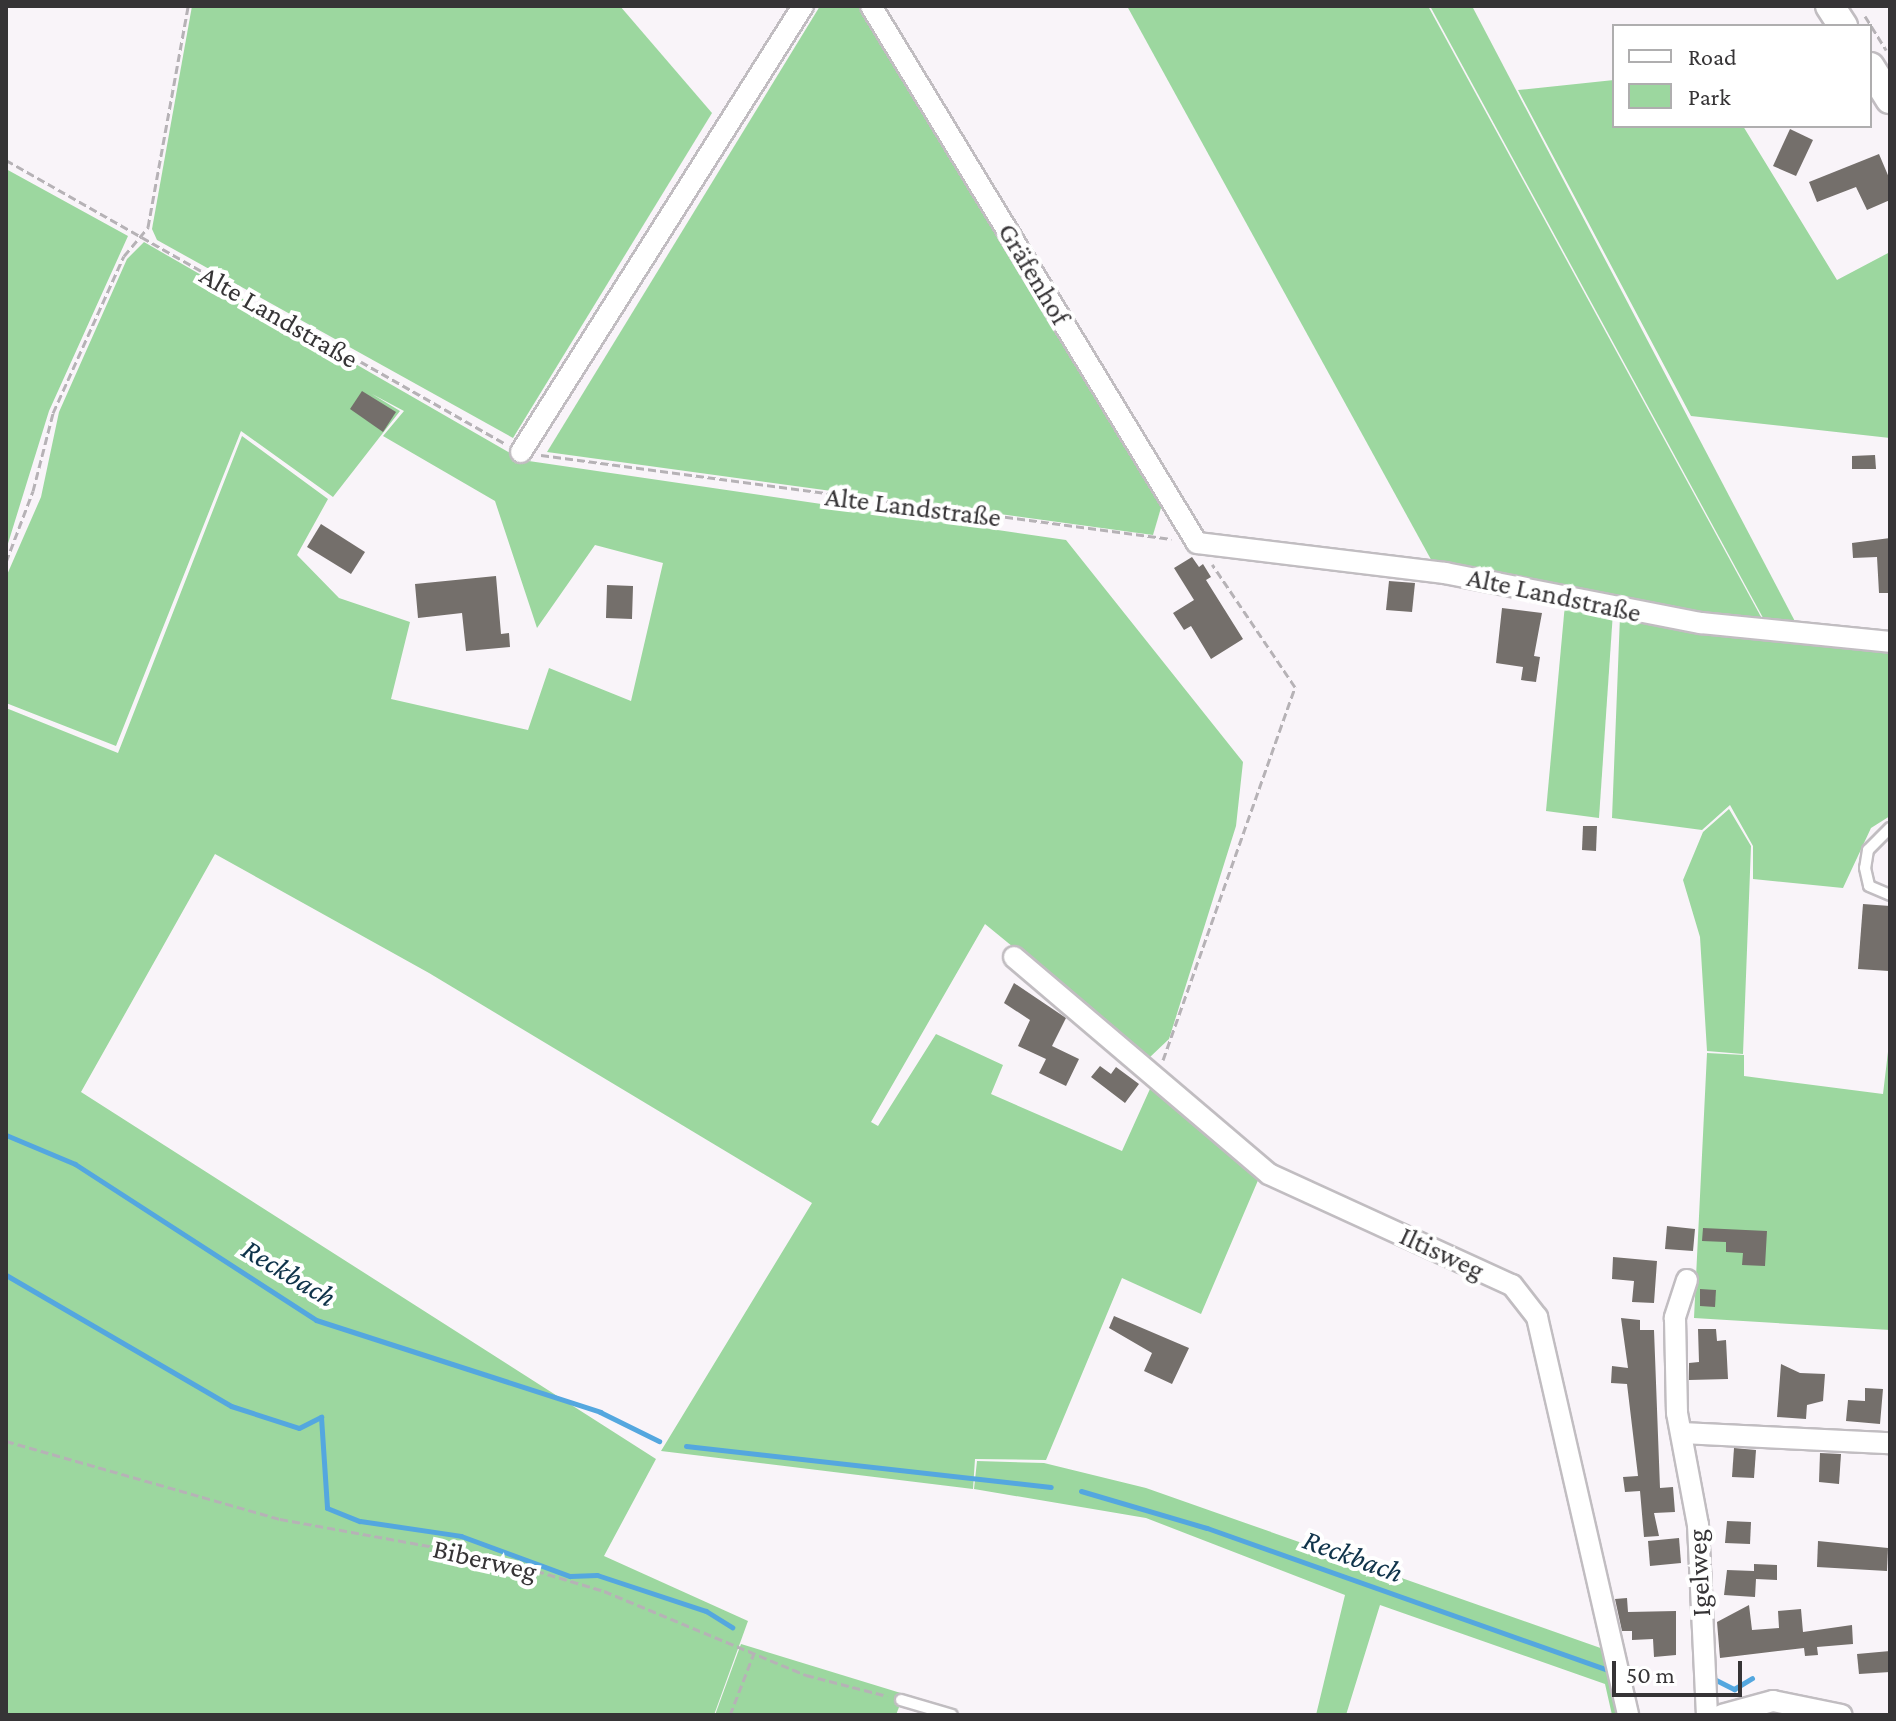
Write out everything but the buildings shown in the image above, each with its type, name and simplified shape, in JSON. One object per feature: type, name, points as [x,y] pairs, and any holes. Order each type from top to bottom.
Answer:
[{"type":"main road","points":[[1830,6],[1842,24]]},
{"type":"main road","points":[[1872,70],[1890,99]]},
{"type":"street","points":[[521,452],[803,6]]},
{"type":"street","name":"Gräfenhof","points":[[871,6],[1197,543]]},
{"type":"street","name":"Alte Landstraße","points":[[1197,543],[1445,573],[1701,623],[1890,642]]},
{"type":"street","name":"Iltisweg","points":[[1014,957],[1269,1174],[1512,1285],[1537,1317],[1628,1715]]},
{"type":"street","name":"Igelweg","points":[[1687,1280],[1675,1318],[1682,1433],[1698,1525],[1707,1715]]},
{"type":"street","points":[[1682,1433],[1890,1443]]},
{"type":"street","points":[[1722,1715],[1773,1701],[1842,1715]]},
{"type":"lane","points":[[1890,828],[1868,850],[1865,868],[1869,886],[1890,895]]},
{"type":"lane","points":[[901,1700],[952,1715]]},
{"type":"path","points":[[6,562],[33,491],[53,413],[124,256],[144,238],[188,6]]},
{"type":"path","points":[[1858,6],[1870,24]]},
{"type":"path","points":[[1872,28],[1890,56]]},
{"type":"path","name":"Alte Landstraße","points":[[6,160],[521,452],[1197,543]]},
{"type":"path","points":[[1152,1075],[1168,1052],[1295,687],[1197,543]]},
{"type":"path","name":"Biberweg","points":[[6,1441],[280,1519],[490,1557],[604,1591],[806,1675],[901,1700]]},
{"type":"path","points":[[730,1715],[754,1653]]},
{"type":"green space","points":[[192,6],[620,6],[712,113],[513,438],[157,240],[152,229]]},
{"type":"green space","points":[[820,6],[863,6],[1163,501],[1153,535],[547,452]]},
{"type":"green space","points":[[1127,6],[1428,6],[1766,626],[1434,565]]},
{"type":"green space","points":[[1430,6],[1472,6],[1799,629],[1768,627]]},
{"type":"green space","points":[[1612,80],[1612,128],[1744,128],[1837,280],[1890,252],[1890,438],[1691,416],[1518,90]]},
{"type":"green space","points":[[6,169],[128,236],[49,411],[6,550]]},
{"type":"green space","points":[[144,242],[522,460],[1066,540],[1243,762],[1236,826],[1169,1039],[1149,1058],[985,924],[871,1122],[878,1126],[936,1034],[1003,1065],[991,1094],[1122,1151],[1154,1080],[1262,1171],[1201,1314],[1122,1278],[1046,1460],[975,1459],[973,1489],[661,1451],[812,1203],[429,973],[215,854],[81,1092],[656,1459],[604,1556],[748,1621],[714,1715],[6,1715],[6,708],[118,753],[242,436],[328,499],[297,555],[339,598],[410,622],[391,699],[528,730],[549,668],[631,701],[663,563],[595,545],[537,628],[495,501],[383,436],[404,411],[372,394],[400,411],[333,497],[241,431],[116,746],[6,703],[6,577],[41,497],[59,412],[127,259]]},
{"type":"green space","points":[[1565,604],[1613,612],[1599,818],[1546,811]]},
{"type":"green space","points":[[1620,616],[1890,646],[1890,816],[1871,828],[1843,888],[1753,879],[1753,846],[1730,805],[1702,830],[1612,818]]},
{"type":"green space","points":[[1729,809],[1751,846],[1743,1054],[1707,1051],[1700,937],[1683,880],[1703,832]]},
{"type":"green space","points":[[1890,1035],[1890,1330],[1694,1318],[1707,1053],[1744,1055],[1744,1076],[1883,1094]]},
{"type":"green space","points":[[977,1461],[1044,1463],[1146,1488],[1609,1651],[1623,1715],[1612,1715],[1605,1684],[1380,1605],[1346,1715],[1316,1715],[1345,1595],[1146,1518],[974,1489]]},
{"type":"green space","points":[[741,1644],[904,1694],[896,1715],[715,1715]]},
{"type":"waterway","name":"Reckbach","points":[[6,1135],[75,1164],[316,1320],[600,1412],[659,1441]]},
{"type":"waterway","points":[[6,1275],[231,1406],[299,1428],[321,1417],[327,1508],[360,1521],[461,1536],[570,1576],[597,1575],[706,1611],[732,1627]]},
{"type":"waterway","name":"Reckbach","points":[[686,1446],[1051,1487]]},
{"type":"waterway","name":"Reckbach","points":[[1081,1491],[1207,1528],[1608,1670]]},
{"type":"waterway","name":"Reckbach","points":[[1712,1678],[1734,1689],[1752,1678]]}]
